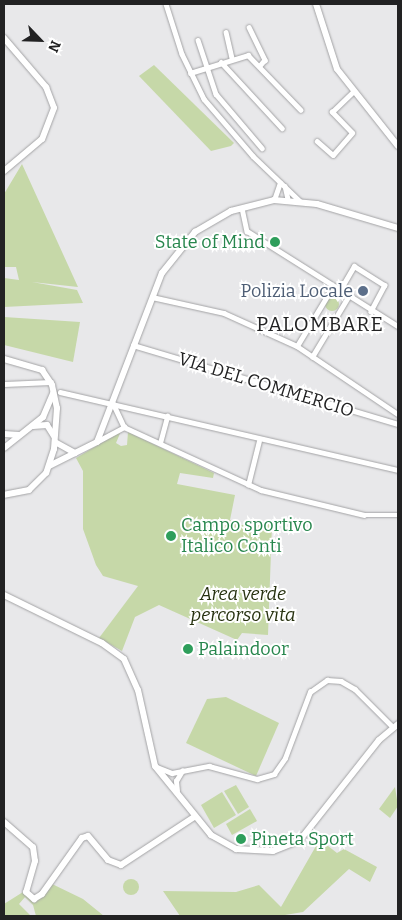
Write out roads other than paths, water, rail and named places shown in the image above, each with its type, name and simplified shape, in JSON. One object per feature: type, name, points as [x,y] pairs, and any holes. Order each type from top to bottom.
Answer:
[{"type":"main road","points":[[316,4],[326,48],[353,92],[398,146]]},
{"type":"main road","points":[[4,38],[46,87],[54,108],[42,139],[4,170]]},
{"type":"main road","points":[[5,493],[29,490],[49,466],[97,442],[152,296],[169,261],[195,232],[242,207],[288,199],[398,228]]},
{"type":"main road","points":[[4,359],[30,363],[57,390],[55,440],[49,466]]},
{"type":"main road","points":[[4,448],[33,426],[47,412],[57,390]]},
{"type":"main road","points":[[33,426],[47,425],[55,440],[75,453]]},
{"type":"main road","points":[[4,434],[19,435]]},
{"type":"main road","points":[[4,595],[102,643],[124,659],[138,690],[155,766],[164,781],[194,817],[219,842],[236,849],[262,852],[285,848],[311,830],[396,725]]},
{"type":"main road","points":[[4,822],[33,848],[35,860],[26,892],[34,899],[88,836],[108,860],[121,865],[194,817]]},
{"type":"street","points":[[166,4],[190,73],[226,128],[300,201]]},
{"type":"street","points":[[249,27],[261,56],[265,60],[260,66]]},
{"type":"street","points":[[226,32],[232,58]]},
{"type":"street","points":[[198,40],[216,94],[262,148]]},
{"type":"street","points":[[190,73],[207,65],[248,55],[256,61],[301,110]]},
{"type":"street","points":[[256,61],[261,56]]},
{"type":"street","points":[[221,62],[282,128]]},
{"type":"street","points":[[317,141],[332,155],[352,133],[332,112],[353,92]]},
{"type":"street","points":[[283,184],[288,199]]},
{"type":"street","points":[[274,200],[283,184]]},
{"type":"street","points":[[242,207],[247,231],[332,288],[398,326]]},
{"type":"street","points":[[339,292],[354,266],[385,285],[371,311]]},
{"type":"street","points":[[296,346],[332,288]]},
{"type":"street","points":[[152,296],[224,313],[296,346],[398,414]]},
{"type":"street","points":[[312,357],[348,297]]},
{"type":"street","name":"VIA DEL COMMERCIO","points":[[134,345],[398,424]]},
{"type":"street","points":[[4,384],[51,382]]},
{"type":"street","points":[[57,390],[167,416],[259,441],[398,470]]},
{"type":"street","points":[[113,403],[124,427],[248,485],[364,514],[398,515]]},
{"type":"street","points":[[121,418],[123,406]]},
{"type":"street","points":[[160,443],[167,416]]},
{"type":"street","points":[[97,442],[124,427]]},
{"type":"street","points":[[248,485],[259,441]]},
{"type":"street","points":[[164,781],[172,773],[209,766],[257,780],[274,774],[285,758],[310,692],[327,680],[341,681],[354,688],[396,725]]},
{"type":"street","points":[[155,766],[172,773]]},
{"type":"street","points":[[164,781],[178,776],[183,770]]},
{"type":"street","points":[[178,776],[181,801]]},
{"type":"place","name":"State of Mind","points":[[275,242]]},
{"type":"place","name":"Polizia Locale","points":[[363,291]]},
{"type":"place","name":"Campo sportivo Italico Conti","points":[[171,536]]},
{"type":"place","name":"Palaindoor","points":[[188,649]]},
{"type":"place","name":"Pineta Sport","points":[[241,839]]},
{"type":"district","name":"PALOMBARE","points":[[320,324]]},
{"type":"park label","name":"Area verde percorso vita","points":[[243,605]]}]
